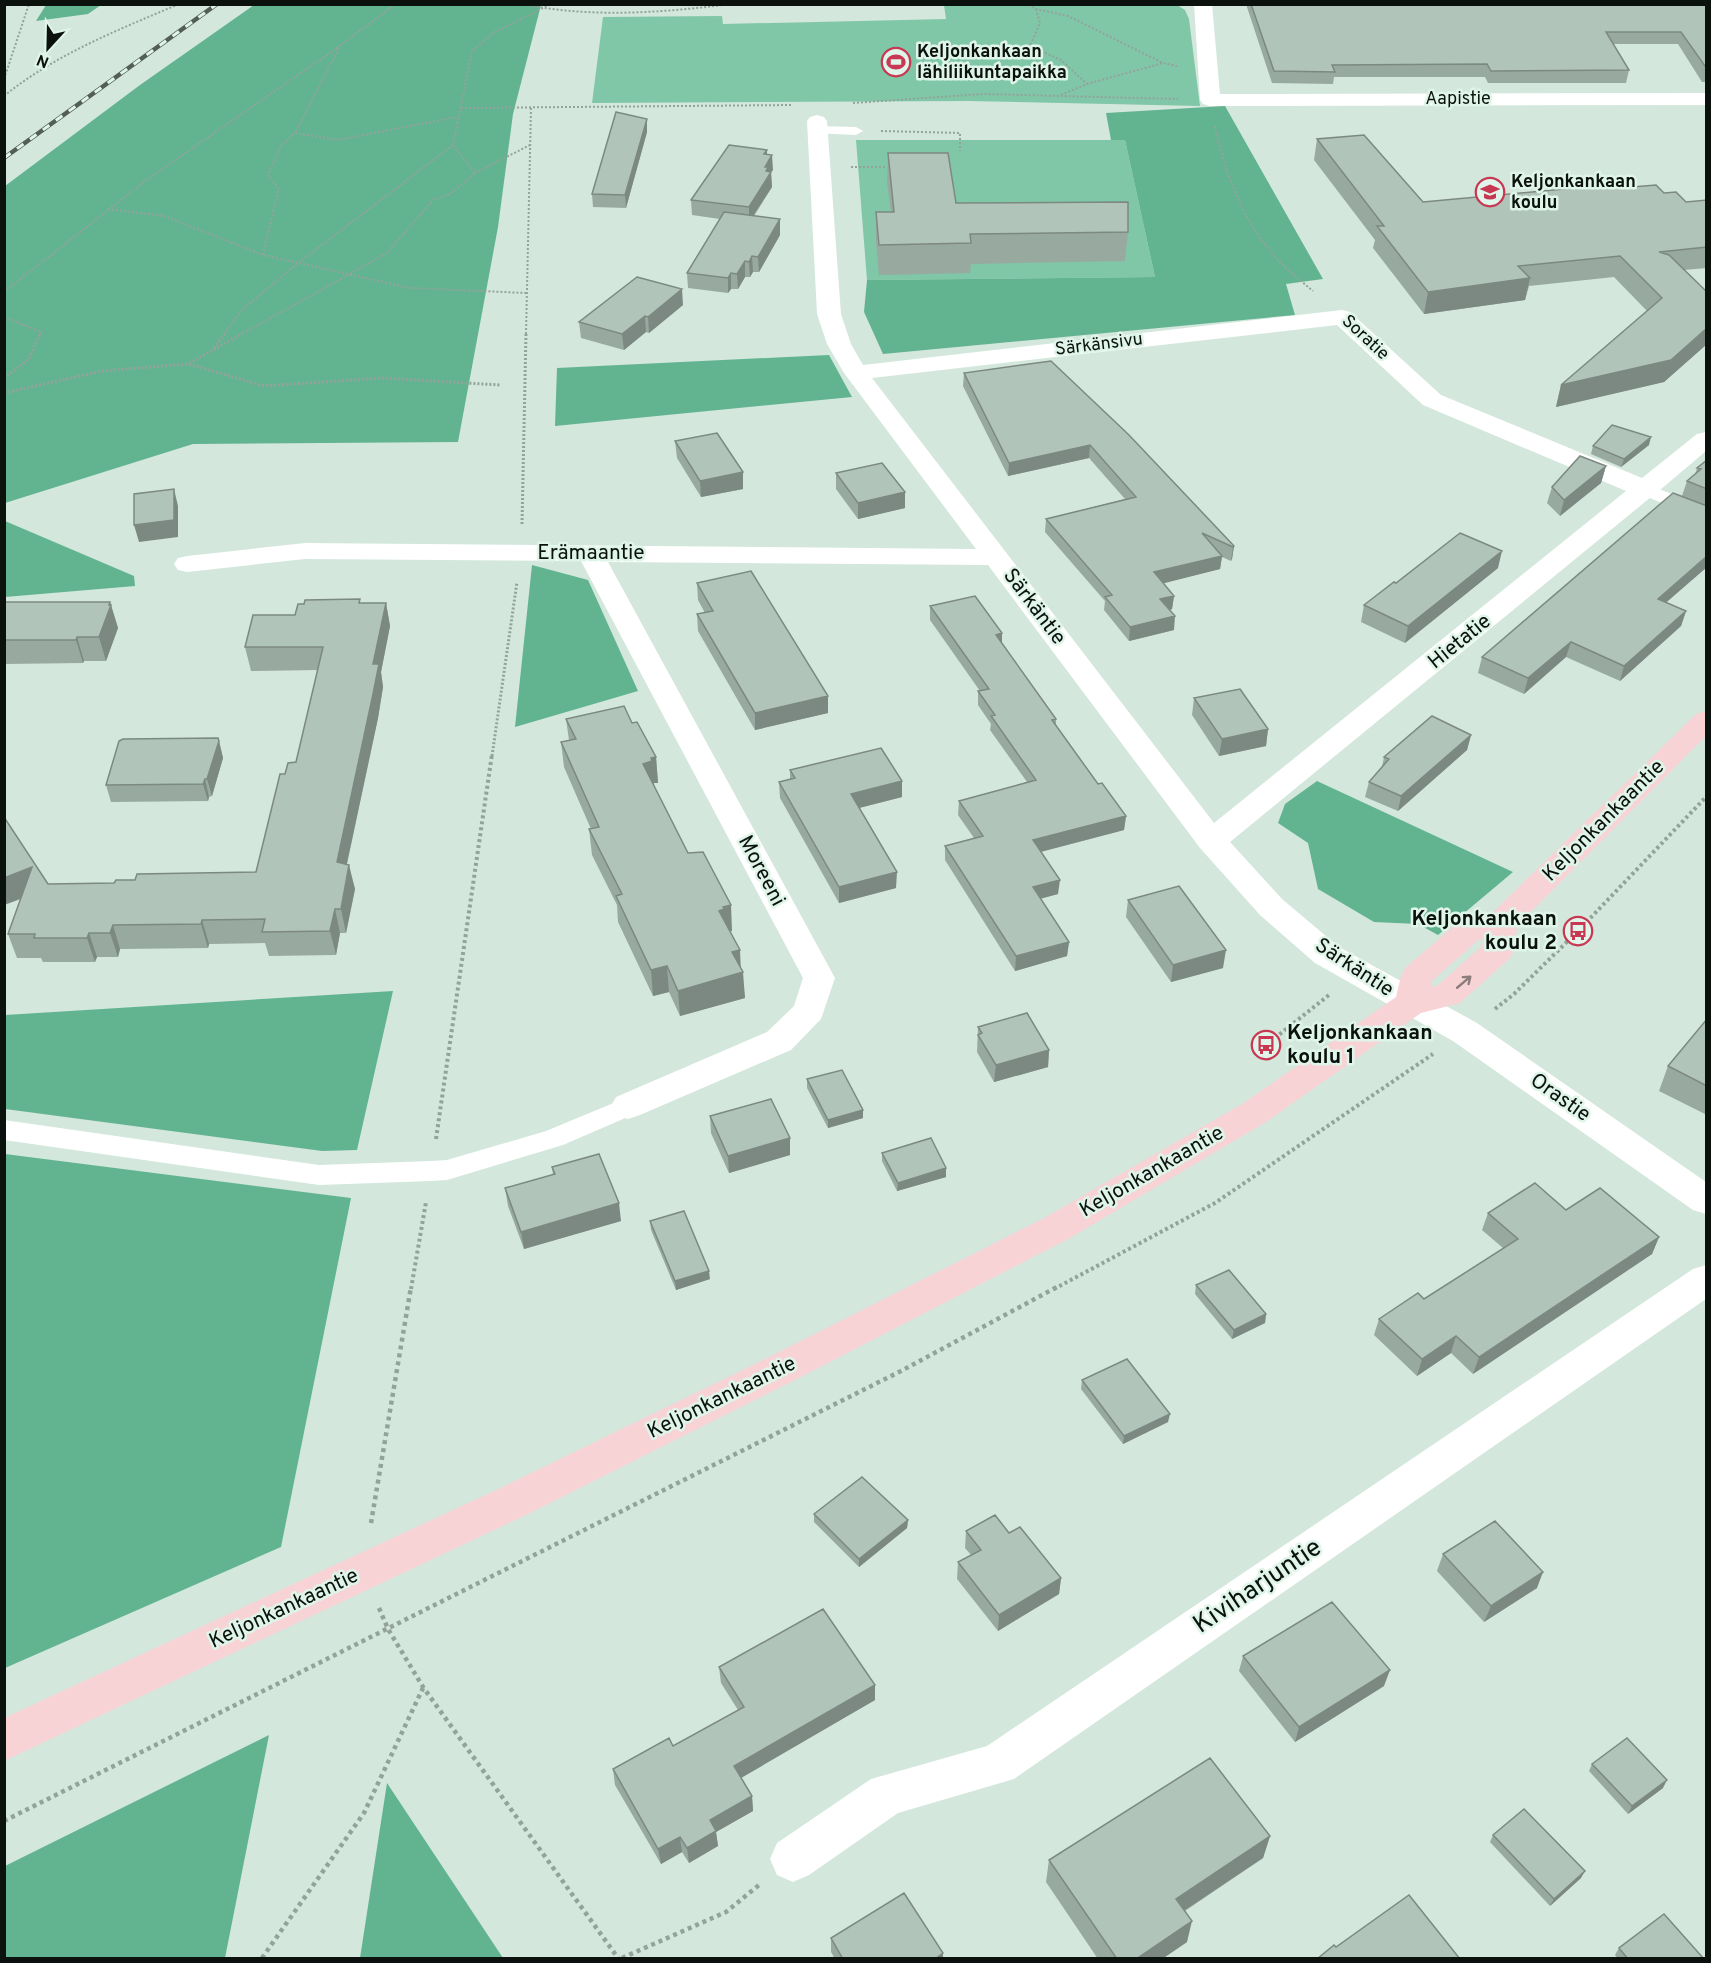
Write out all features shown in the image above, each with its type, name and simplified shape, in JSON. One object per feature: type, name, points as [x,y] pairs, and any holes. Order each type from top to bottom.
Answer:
[{"type":"main road","name":"Keljonkankaantie","points":[[1411,1003],[1417,976],[1445,954],[1466,933],[1501,923],[1707,720]]},
{"type":"main road","name":"Keljonkankaantie","points":[[4,1740],[510,1503],[779,1370],[1057,1228],[1254,1113],[1411,1003],[1448,995],[1498,950],[1501,923]]},
{"type":"street","points":[[1203,4],[1210,100]]},
{"type":"street","name":"Aapistie","points":[[1210,100],[1707,99]]},
{"type":"street","name":"Särkäntie","points":[[817,126],[830,314],[839,344],[855,373],[1211,842],[1271,907],[1327,955],[1411,1003]]},
{"type":"street","name":"Särkänsivu","points":[[855,373],[1342,317]]},
{"type":"street","name":"Soratie","points":[[1342,317],[1432,400],[1647,490]]},
{"type":"street","name":"Hietatie","points":[[1211,842],[1707,439]]},
{"type":"street","name":"Erämaantie","points":[[187,564],[305,551],[996,557]]},
{"type":"street","name":"Moreeni","points":[[589,552],[819,978],[809,1011],[779,1041],[628,1106]]},
{"type":"street","name":"Orastie","points":[[1411,1003],[1465,1032],[1707,1200]]},
{"type":"street","name":"Kiviharjuntie","points":[[793,1859],[887,1794],[998,1764],[1707,1280]]},
{"type":"lane","points":[[817,126],[850,131]]},
{"type":"lane","name":"Soratie","points":[[1647,490],[1707,515]]},
{"type":"lane","points":[[4,1130],[319,1175],[431,1171],[447,1170],[554,1138],[628,1106]]},
{"type":"path","points":[[4,79],[11,62],[22,18],[29,4]]},
{"type":"path","points":[[4,96],[20,82],[82,47],[179,4]]},
{"type":"path","points":[[4,292],[108,209],[283,85],[340,48],[396,4]]},
{"type":"path","points":[[521,4],[542,9],[595,14],[657,12],[731,4]]},
{"type":"path","points":[[212,351],[243,309],[297,264],[453,145],[472,51],[493,33],[552,4]]},
{"type":"path","points":[[1029,4],[1036,9],[1068,16],[1163,63],[1207,72]]},
{"type":"path","points":[[1036,9],[1040,23],[1030,46],[1061,60],[1087,84]]},
{"type":"path","points":[[263,255],[279,189],[268,175],[281,146],[295,133],[340,48]]},
{"type":"path","points":[[4,68],[11,62]]},
{"type":"path","points":[[1058,96],[1087,84],[1163,63]]},
{"type":"path","points":[[846,104],[983,94],[1210,100]]},
{"type":"path","name":"Soratie","points":[[1210,100],[1219,150],[1238,197],[1255,228],[1276,258],[1342,317]]},
{"type":"path","points":[[461,108],[800,105]]},
{"type":"path","points":[[363,1572],[431,1171],[521,552],[531,108]]},
{"type":"path","points":[[295,133],[338,140],[457,117]]},
{"type":"path","points":[[886,167],[847,166],[850,131],[960,133],[960,152]]},
{"type":"path","points":[[453,145],[474,173]]},
{"type":"path","points":[[188,364],[387,253],[433,200],[450,194],[474,173],[530,145]]},
{"type":"path","points":[[108,209],[164,216],[263,255],[410,288],[527,293]]},
{"type":"path","points":[[4,316],[41,332],[29,359],[4,378]]},
{"type":"path","points":[[4,393],[102,371],[188,364],[264,387],[382,378],[500,385]]},
{"type":"path","points":[[1476,972],[1514,994]]},
{"type":"path","points":[[1256,1053],[1356,973]]},
{"type":"path","points":[[388,1629],[423,1687],[620,1959],[726,1912],[793,1859]]},
{"type":"path","points":[[262,1959],[364,1813],[423,1687]]},
{"type":"green space","points":[[46,5],[101,5],[88,14],[36,21]]},
{"type":"green space","points":[[254,5],[541,5],[513,114],[498,227],[458,442],[193,444],[5,503],[5,186],[140,85]]},
{"type":"green space","name":"Keljonkankaan lähiliikuntapaikka","points":[[944,5],[1177,5],[1185,10],[1189,19],[1200,106],[968,101],[592,103],[603,17],[722,16],[723,24],[946,19]]},
{"type":"green space","points":[[1225,106],[1323,279],[1286,284],[1295,315],[883,354],[864,312],[867,280],[1155,277],[1125,140],[1111,140],[1106,113]]},
{"type":"green space","points":[[856,140],[1125,140],[1155,277],[867,280]]},
{"type":"green space","points":[[829,355],[852,397],[555,426],[557,368]]},
{"type":"green space","points":[[5,521],[134,576],[135,586],[5,597]]},
{"type":"green space","points":[[532,565],[588,580],[638,691],[515,727]]},
{"type":"green space","points":[[1317,781],[1513,872],[1438,935],[1418,924],[1374,922],[1318,889],[1308,843],[1278,823],[1285,804]]},
{"type":"green space","points":[[393,991],[357,1150],[322,1151],[5,1109],[5,1015]]},
{"type":"green space","points":[[5,1154],[351,1198],[281,1547],[5,1668]]},
{"type":"green space","points":[[269,1735],[225,1958],[5,1958],[5,1866]]},
{"type":"green space","points":[[387,1783],[503,1958],[360,1958]]},
{"type":"building","points":[[1251,4],[1707,4],[1707,69],[1681,32],[1606,32],[1629,70],[1491,71],[1487,64],[1332,65],[1335,72],[1274,71]]},
{"type":"building","points":[[616,112],[647,119],[625,195],[592,194]]},
{"type":"building","points":[[1364,135],[1423,202],[1628,183],[1632,187],[1656,185],[1664,193],[1676,192],[1686,202],[1707,200],[1707,247],[1659,252],[1669,255],[1707,292],[1707,328],[1671,360],[1561,385],[1662,298],[1620,256],[1518,266],[1530,278],[1428,292],[1377,226],[1384,226],[1317,139]]},
{"type":"building","points":[[729,145],[767,150],[764,154],[772,155],[765,167],[768,167],[766,171],[771,172],[749,207],[691,200]]},
{"type":"building","points":[[888,153],[948,153],[956,203],[1128,202],[1128,232],[970,234],[971,243],[879,245],[876,212],[894,212]]},
{"type":"building","points":[[724,212],[780,219],[758,257],[752,256],[749,262],[745,261],[737,274],[731,273],[728,278],[687,273]]},
{"type":"building","points":[[637,277],[682,289],[648,317],[645,316],[622,334],[579,322]]},
{"type":"building","points":[[1051,361],[1129,435],[1234,546],[1202,533],[1222,556],[1154,572],[1174,596],[1160,599],[1175,616],[1130,627],[1105,597],[1112,595],[1046,519],[1136,497],[1090,445],[1009,463],[964,373]]},
{"type":"building","points":[[1612,425],[1651,437],[1624,459],[1593,446]]},
{"type":"building","points":[[717,433],[743,472],[700,481],[675,441]]},
{"type":"building","points":[[1580,456],[1606,466],[1564,500],[1552,487]]},
{"type":"building","points":[[1707,460],[1707,489],[1687,481],[1701,469],[1697,468]]},
{"type":"building","points":[[882,463],[905,492],[858,503],[836,473]]},
{"type":"building","points":[[174,489],[174,520],[134,525],[134,494]]},
{"type":"building","points":[[1673,493],[1707,506],[1707,556],[1658,599],[1686,611],[1624,666],[1571,642],[1528,678],[1482,657]]},
{"type":"building","points":[[1460,533],[1502,551],[1408,626],[1364,605],[1394,582],[1396,583]]},
{"type":"building","points":[[751,571],[828,696],[755,713],[697,614],[713,611],[697,583]]},
{"type":"building","points":[[975,596],[1002,633],[996,635],[1056,719],[1052,720],[1098,784],[1102,783],[1126,816],[1033,840],[1060,880],[1033,887],[1069,942],[1016,956],[945,846],[983,836],[959,801],[1036,780],[991,716],[995,715],[978,691],[989,689],[930,606]]},
{"type":"building","points":[[360,599],[359,603],[386,603],[373,664],[379,664],[337,862],[349,865],[341,909],[335,909],[330,931],[262,932],[265,919],[202,920],[201,924],[113,925],[110,933],[89,933],[87,938],[34,938],[35,934],[8,934],[32,867],[4,878],[4,817],[48,884],[114,883],[116,880],[135,880],[137,874],[256,872],[280,774],[285,774],[288,763],[296,762],[323,647],[245,647],[253,615],[295,615],[298,604],[304,604],[305,600]]},
{"type":"building","points":[[4,602],[110,602],[109,605],[111,605],[99,637],[77,637],[76,640],[4,640]]},
{"type":"building","points":[[1240,689],[1268,729],[1222,739],[1194,698]]},
{"type":"building","points":[[624,706],[632,723],[637,722],[656,757],[643,764],[688,853],[703,852],[731,905],[719,911],[740,950],[732,952],[743,972],[678,991],[667,966],[651,970],[616,896],[622,894],[589,829],[599,827],[561,742],[576,739],[566,719]]},
{"type":"building","points":[[1432,716],[1471,735],[1401,796],[1369,782],[1389,759],[1384,757]]},
{"type":"building","points":[[218,738],[207,779],[203,784],[106,785],[119,741],[123,739]]},
{"type":"building","points":[[881,748],[902,781],[851,794],[897,872],[839,887],[779,782],[795,778],[790,770]]},
{"type":"building","points":[[1179,886],[1226,950],[1173,965],[1128,900]]},
{"type":"building","points":[[1027,1013],[1049,1050],[996,1065],[978,1035],[982,1033],[978,1027]]},
{"type":"building","points":[[1707,1019],[1707,1086],[1668,1066]]},
{"type":"building","points":[[842,1070],[863,1110],[828,1120],[807,1079]]},
{"type":"building","points":[[771,1099],[790,1138],[728,1156],[710,1116]]},
{"type":"building","points":[[931,1138],[946,1168],[898,1183],[882,1153]]},
{"type":"building","points":[[599,1154],[619,1203],[521,1232],[505,1188],[555,1174],[552,1167]]},
{"type":"building","points":[[1535,1183],[1566,1210],[1600,1188],[1659,1237],[1479,1357],[1456,1336],[1422,1359],[1379,1319],[1418,1293],[1424,1299],[1518,1239],[1488,1213]]},
{"type":"building","points":[[684,1211],[709,1271],[675,1281],[650,1221]]},
{"type":"building","points":[[1229,1270],[1266,1314],[1234,1330],[1196,1285]]},
{"type":"building","points":[[1127,1359],[1170,1414],[1124,1436],[1082,1380]]},
{"type":"building","points":[[862,1477],[908,1520],[859,1559],[814,1514]]},
{"type":"building","points":[[995,1515],[1009,1533],[1020,1527],[1061,1578],[999,1615],[958,1562],[981,1550],[966,1531]]},
{"type":"building","points":[[1495,1521],[1543,1572],[1491,1606],[1443,1554]]},
{"type":"building","points":[[1332,1602],[1390,1670],[1299,1727],[1243,1656]]},
{"type":"building","points":[[823,1609],[875,1685],[734,1766],[752,1796],[710,1820],[716,1831],[687,1848],[680,1837],[658,1849],[613,1769],[669,1738],[673,1746],[744,1707],[719,1667]]},
{"type":"building","points":[[1627,1738],[1667,1780],[1632,1806],[1592,1764]]},
{"type":"building","points":[[1210,1758],[1270,1836],[1176,1899],[1192,1921],[1136,1959],[1117,1959],[1049,1860]]},
{"type":"building","points":[[1524,1809],[1585,1871],[1554,1899],[1493,1835]]},
{"type":"building","points":[[904,1893],[943,1953],[935,1959],[843,1959],[831,1938]]},
{"type":"building","points":[[1409,1895],[1460,1959],[1317,1959],[1334,1945],[1336,1947]]},
{"type":"building","points":[[1664,1914],[1704,1959],[1628,1959],[1619,1948]]},
{"type":"railway","points":[[4,158],[217,4]]},
{"type":"place","name":"Keljonkankaan lähiliikuntapaikka","points":[[896,62]]},
{"type":"place","name":"Keljonkankaan koulu","points":[[1490,192]]},
{"type":"place","name":"Keljonkankaan koulu 2","points":[[1578,931]]},
{"type":"place","name":"Keljonkankaan koulu 1","points":[[1266,1045]]}]
